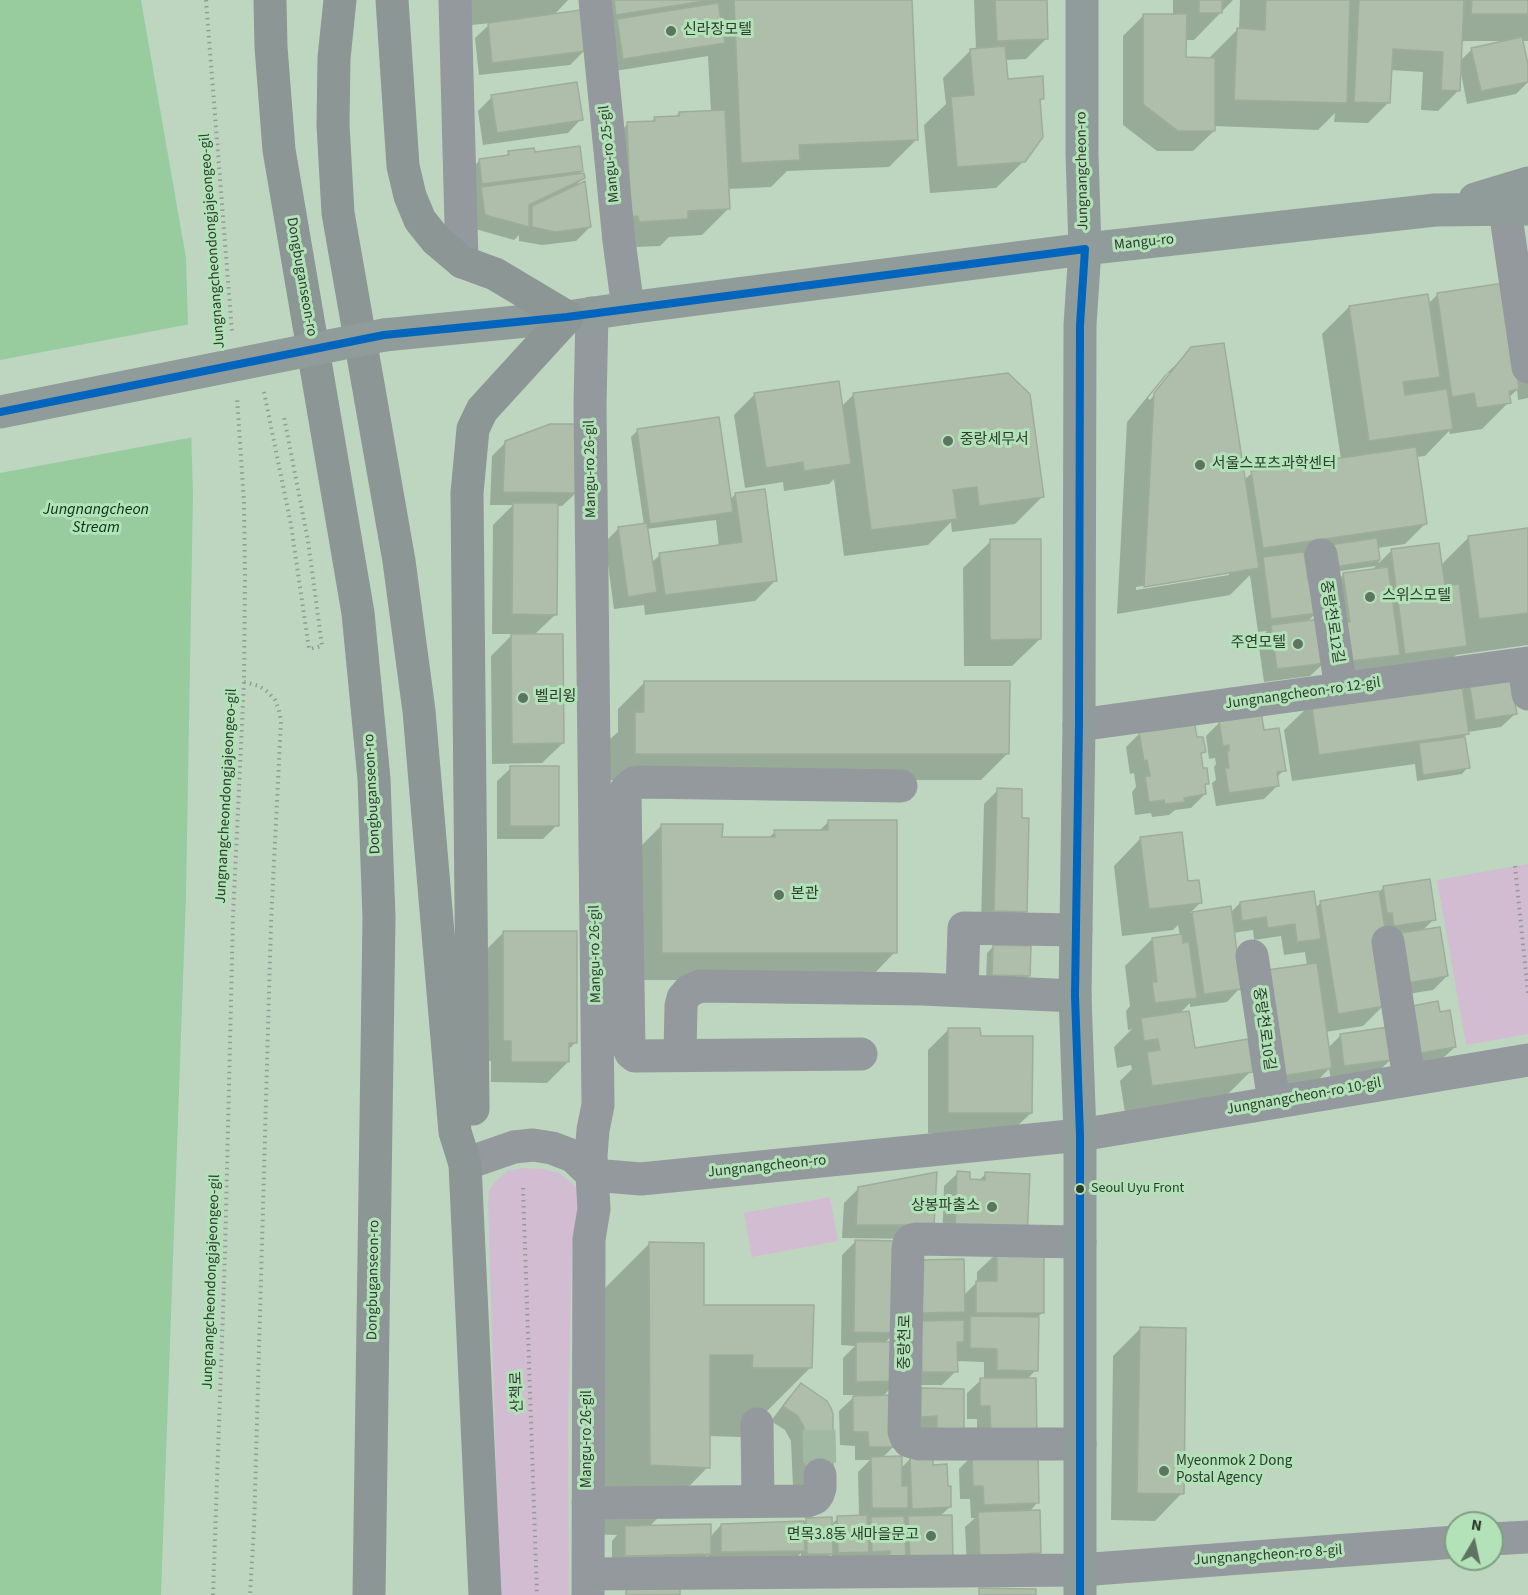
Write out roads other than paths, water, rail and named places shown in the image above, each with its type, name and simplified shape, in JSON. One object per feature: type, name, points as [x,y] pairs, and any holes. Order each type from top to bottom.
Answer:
[{"type":"highway","name":"Dongbuganseon-ro","points":[[270,0],[271,47],[279,150],[358,613],[374,779],[380,917],[369,1595]]},
{"type":"highway","points":[[340,0],[334,58],[333,125],[338,213],[399,561],[419,711],[455,1132],[465,1164],[485,1595]]},
{"type":"highway","points":[[392,0],[403,166],[410,196],[420,219],[436,240],[462,262],[495,274],[580,315],[482,410],[473,429],[467,494],[473,1131],[465,1164]]},
{"type":"main road","name":"Jungnangcheon-ro","points":[[1080,1582],[1080,1135],[1075,996],[1079,725],[1080,337],[1084,249],[1082,0]]},
{"type":"main road","name":"Mangu-ro","points":[[1435,210],[1528,183]]},
{"type":"main road","name":"Mangu-ro","points":[[0,411],[384,335],[580,315],[1084,249],[1435,210],[1516,209]]},
{"type":"street","points":[[455,0],[462,262]]},
{"type":"street","name":"Mangu-ro 25-gil","points":[[595,0],[619,241],[628,308]]},
{"type":"street","points":[[1516,209],[1528,367]]},
{"type":"street","name":"Mangu-ro 26-gil","points":[[580,315],[590,406],[598,1105],[591,1156],[594,1209],[589,1239],[588,1585]]},
{"type":"street","name":"중랑천로12길","points":[[1321,555],[1341,689]]},
{"type":"street","name":"Jungnangcheon-ro 12-gil","points":[[1079,725],[1341,689],[1527,674]]},
{"type":"street","points":[[861,1054],[635,1056],[631,1053],[628,1048],[625,796],[630,786],[639,782],[902,786]]},
{"type":"street","points":[[962,991],[964,928],[1076,930]]},
{"type":"street","points":[[1388,942],[1409,1079]]},
{"type":"street","name":"중랑천로10길","points":[[1252,956],[1274,1102]]},
{"type":"street","points":[[680,1055],[683,998],[689,991],[700,986],[922,989],[1075,996]]},
{"type":"street","name":"Jungnangcheon-ro 10-gil","points":[[1080,1135],[1528,1060]]},
{"type":"street","name":"Jungnangcheon-ro","points":[[593,1175],[641,1179],[1080,1135]]},
{"type":"street","points":[[465,1164],[514,1147],[534,1145],[552,1148],[573,1156],[593,1175]]},
{"type":"street","name":"중랑천로","points":[[1080,1242],[912,1240],[909,1244],[908,1261],[904,1431],[909,1441],[920,1444],[1080,1444]]},
{"type":"street","points":[[757,1424],[758,1501]]},
{"type":"street","points":[[588,1503],[807,1501],[815,1498],[820,1488],[820,1475]]},
{"type":"street","points":[[1504,1538],[1528,1536]]},
{"type":"street","name":"Jungnangcheon-ro 8-gil","points":[[1080,1582],[1444,1543]]},
{"type":"street","points":[[588,1585],[1080,1582]]},
{"type":"water","name":"Jungnangcheon Stream","points":[[0,0],[141,0],[186,258],[193,494],[186,896],[161,1595],[0,1595]]},
{"type":"tunnel","points":[[819,1430],[820,1475]]},
{"type":"place","name":"신라장모텔","points":[[671,31]]},
{"type":"place","name":"중랑세무서","points":[[948,441]]},
{"type":"place","name":"서울스포츠과학센터","points":[[1200,465]]},
{"type":"place","name":"스위스모텔","points":[[1370,597]]},
{"type":"place","name":"주연모텔","points":[[1298,644]]},
{"type":"place","name":"벨리윙","points":[[523,698]]},
{"type":"place","name":"본관","points":[[779,895]]},
{"type":"place","name":"Seoul Uyu Front","points":[[1080,1189]]},
{"type":"place","name":"상봉파출소","points":[[992,1207]]},
{"type":"place","name":"Myeonmok 2 Dong Postal Agency","points":[[1164,1471]]},
{"type":"place","name":"면목3.8동 새마을문고","points":[[931,1536]]}]
